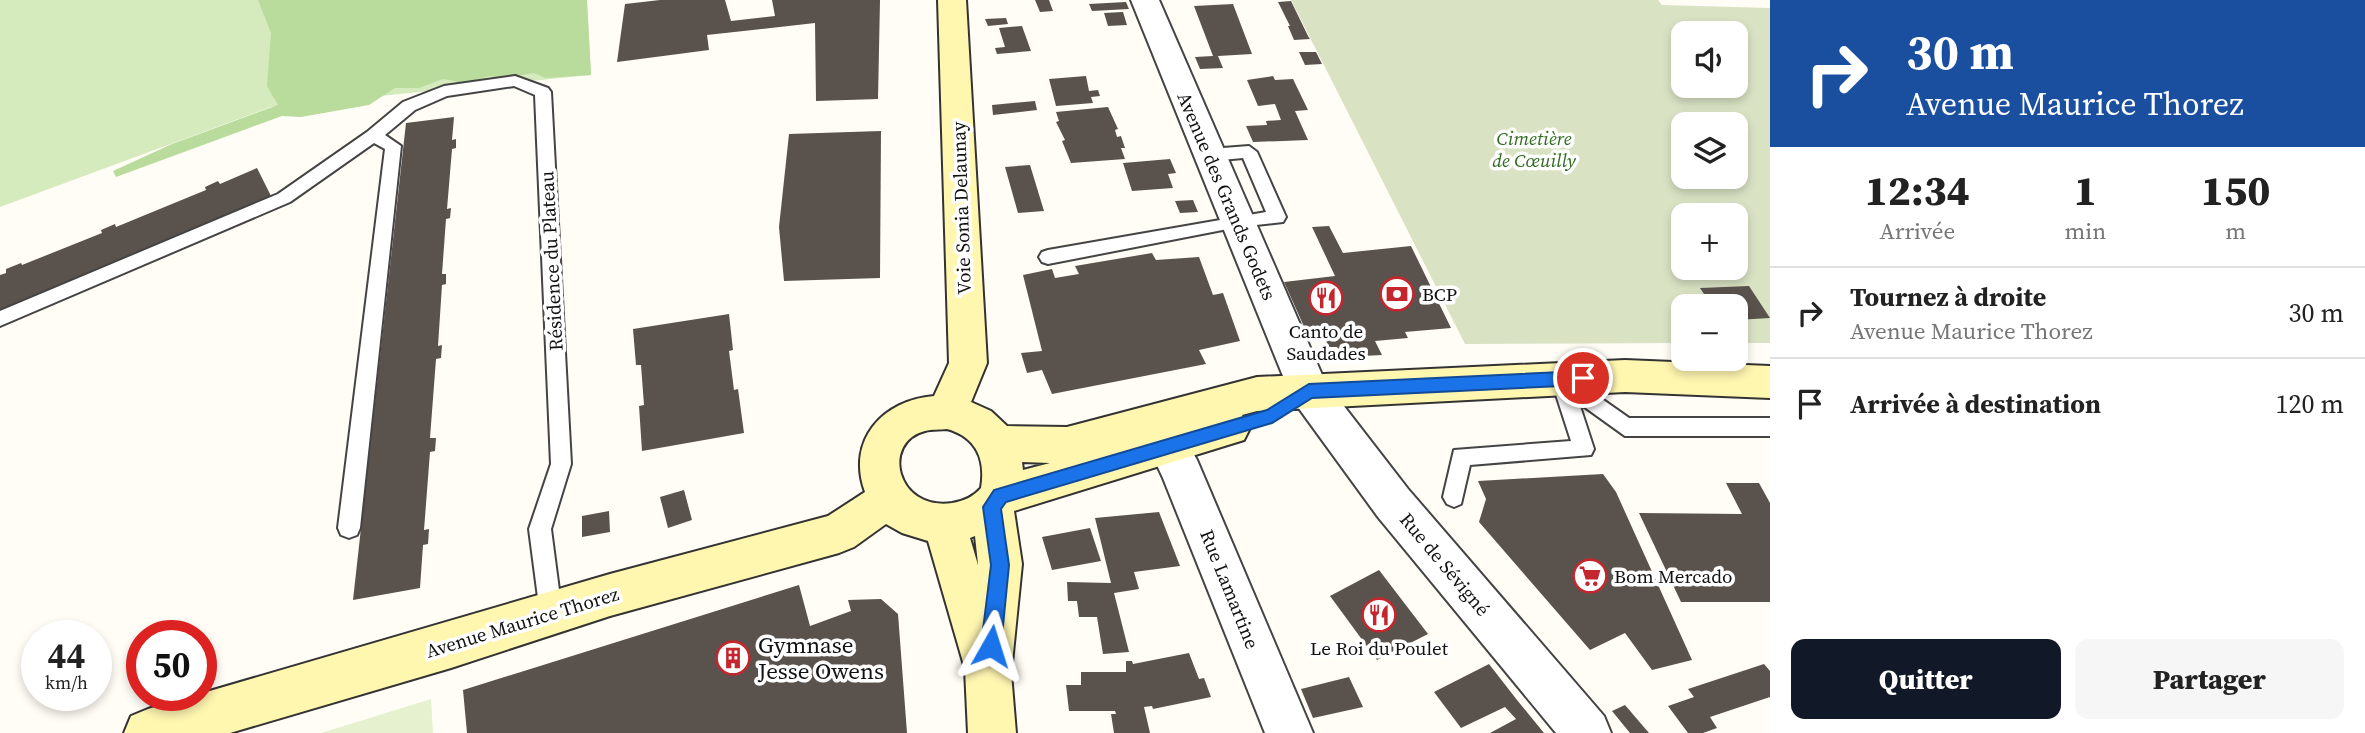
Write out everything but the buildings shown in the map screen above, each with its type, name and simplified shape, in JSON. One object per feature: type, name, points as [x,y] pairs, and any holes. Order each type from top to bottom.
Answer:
[{"type":"main road","name":"Voie Sonia Delaunay","points":[[947,412],[968,363],[952,0]]},
{"type":"main road","points":[[997,444],[1067,445],[1256,394],[1625,376],[1770,382]]},
{"type":"main road","points":[[992,733],[988,673],[1000,565],[996,501],[1003,474],[997,444],[985,429],[967,418],[947,412],[919,415],[895,428],[880,449],[878,475],[889,500],[909,516],[944,524],[968,520],[996,501],[1272,416],[1309,391]]},
{"type":"main road","name":"Avenue Maurice Thorez","points":[[148,733],[451,645],[551,612],[839,533],[889,500]]},
{"type":"main road","points":[[944,524],[988,673]]},
{"type":"street","name":"Avenue des Grands Godets","points":[[1145,0],[1309,391]]},
{"type":"street","name":"Rue de Sévigné","points":[[1309,391],[1394,503],[1587,733]]},
{"type":"street","name":"Rue Lamartine","points":[[1168,446],[1182,472],[1289,733]]},
{"type":"lane","name":"Résidence du Plateau","points":[[0,319],[284,198],[373,136],[409,106],[444,91],[515,80],[543,92],[561,464],[540,529],[551,612]]},
{"type":"lane","points":[[349,528],[393,146],[373,136]]},
{"type":"lane","points":[[1048,257],[1238,221]]},
{"type":"lane","points":[[1561,379],[1625,427],[1770,428]]},
{"type":"lane","points":[[1454,497],[1461,456],[1584,449],[1561,379]]},
{"type":"green space","points":[[0,0],[587,0],[591,75],[271,107],[0,207]]},
{"type":"green space","points":[[258,0],[587,0],[591,75],[545,78],[534,73],[505,78],[490,76],[465,83],[443,79],[419,88],[395,88],[369,105],[301,117],[282,116],[116,177],[113,171],[172,144],[278,105],[267,86],[271,33]]},
{"type":"green space","name":"Cimetière de Cœuilly","points":[[1291,0],[1658,0],[1662,5],[1770,8],[1770,343],[1748,343],[1748,294],[1671,294],[1671,343],[1465,344]]},
{"type":"green space","points":[[431,699],[433,733],[321,733]]},
{"type":"place","name":"BCP","points":[[1397,294]]},
{"type":"place","name":"Canto de Saudades","points":[[1326,298]]},
{"type":"place","name":"Bom Mercado","points":[[1590,576]]},
{"type":"place","name":"Le Roi du Poulet","points":[[1379,615]]},
{"type":"place","name":"Gymnase Jesse Owens","points":[[733,658]]},
{"type":"route","points":[[991,646],[1000,565],[992,507],[1000,496],[1272,416],[1309,391],[1583,378]]}]
